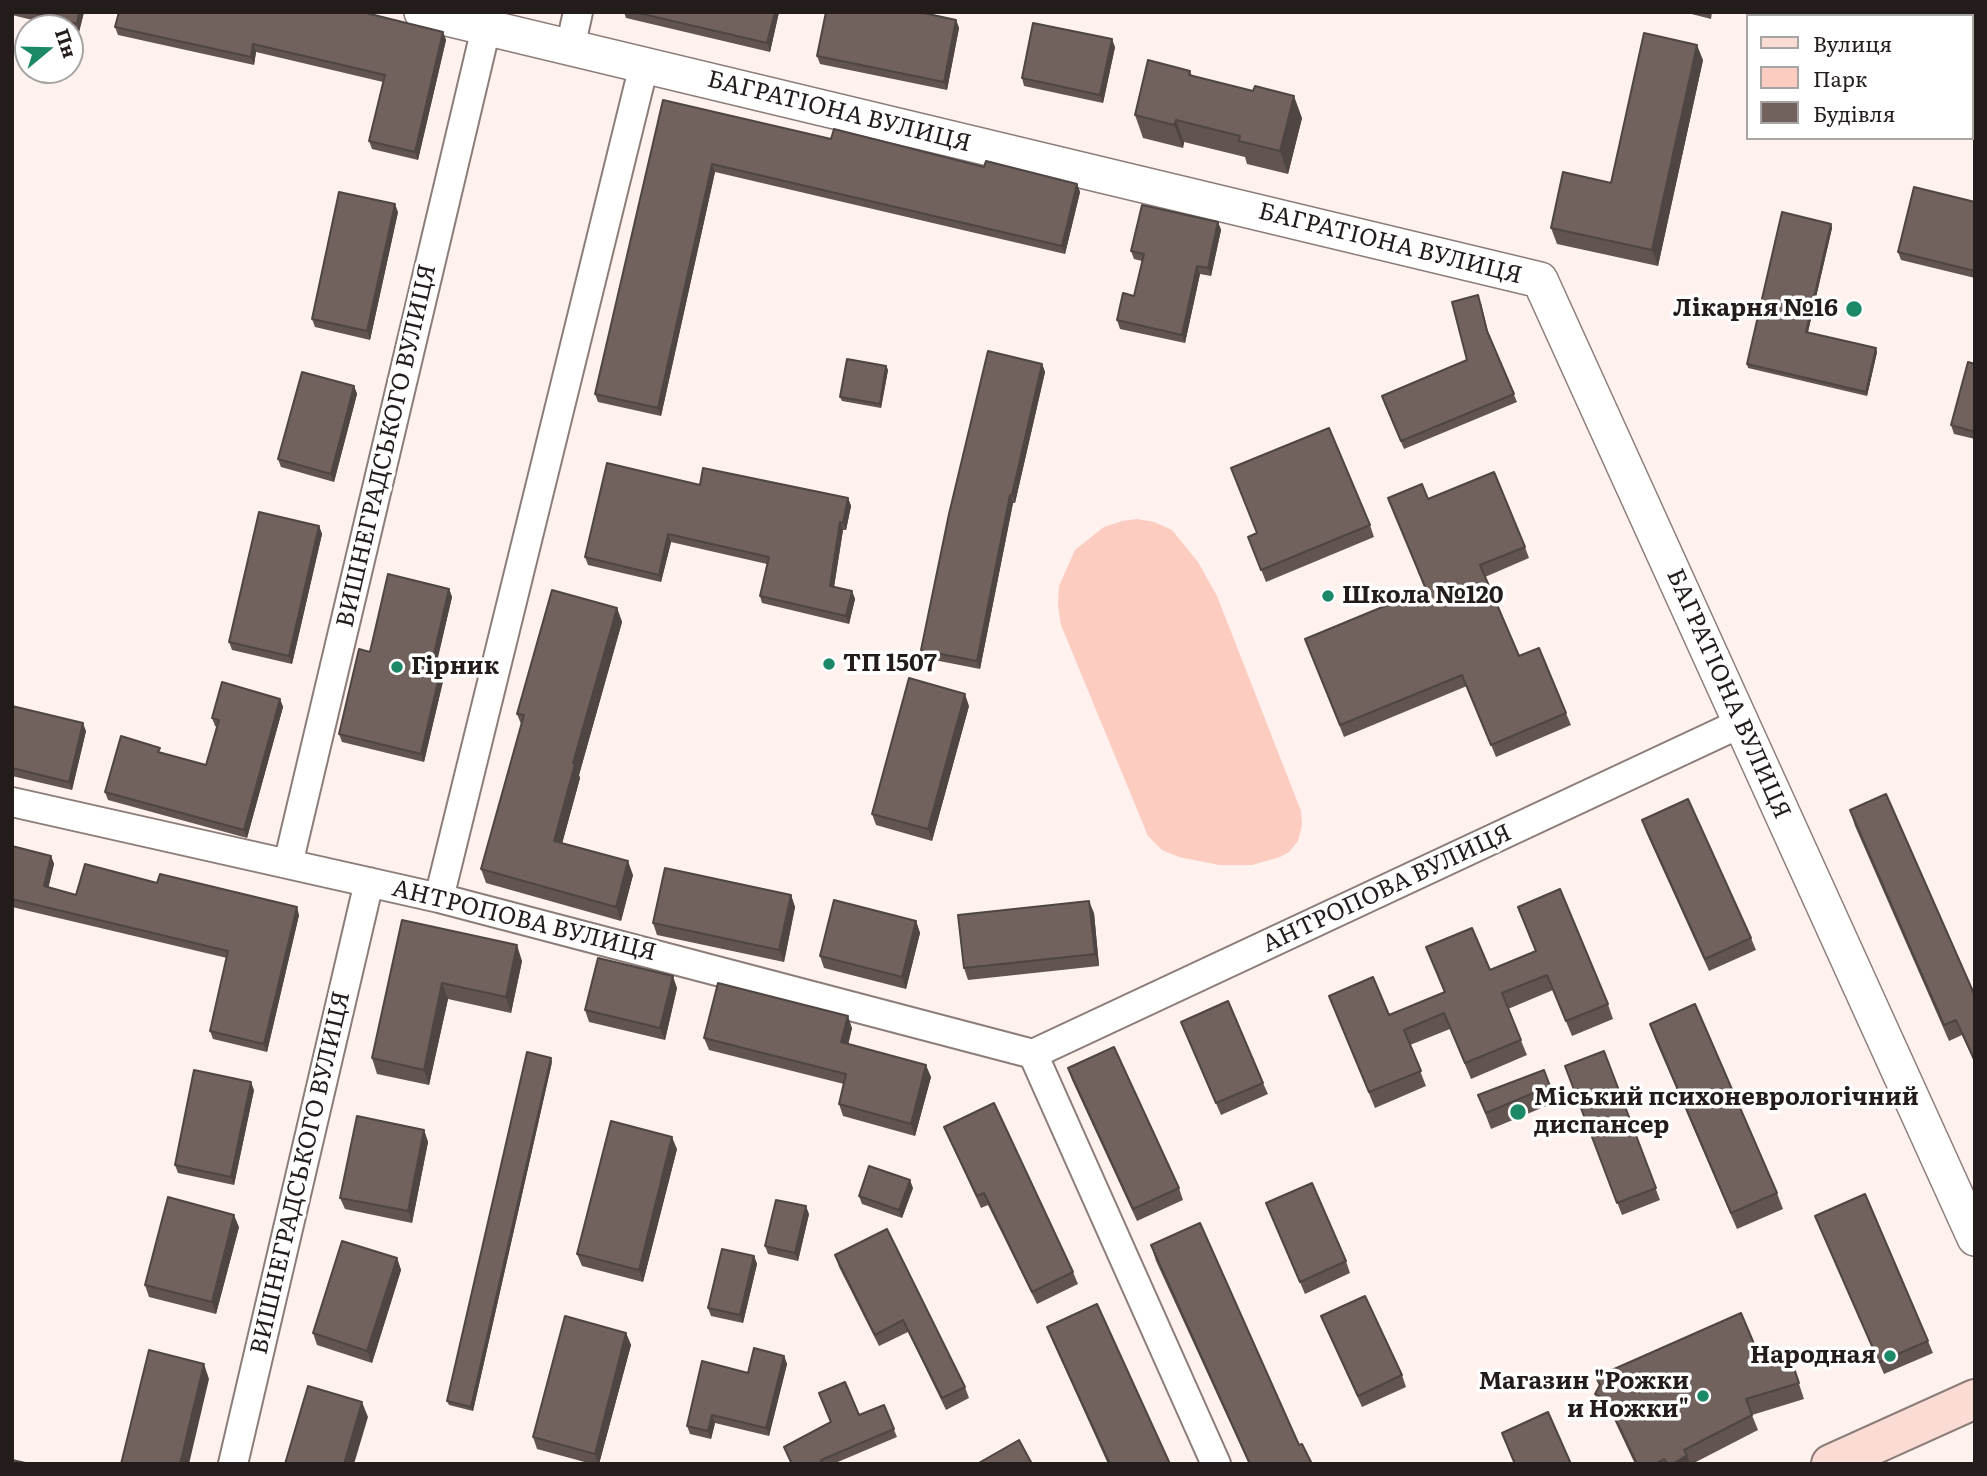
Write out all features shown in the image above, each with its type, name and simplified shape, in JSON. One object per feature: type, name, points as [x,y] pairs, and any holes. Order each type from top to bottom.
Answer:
[{"type":"main road","points":[[1831,1464],[1975,1399]]},
{"type":"street","name":"БАГРАТІОНА ВУЛИЦЯ","points":[[422,12],[1540,280],[1975,1238]]},
{"type":"street","points":[[570,48],[578,12]]},
{"type":"street","name":"ВИШНЕГРАДСЬКОГО ВУЛИЦЯ","points":[[288,864],[486,28]]},
{"type":"street","points":[[439,898],[644,65]]},
{"type":"street","name":"АНТРОПОВА ВУЛИЦЯ","points":[[12,803],[439,898],[1033,1054],[1741,723]]},
{"type":"street","name":"ВИШНЕГРАДСЬКОГО ВУЛИЦЯ","points":[[233,1464],[369,882]]},
{"type":"street","points":[[1033,1054],[1216,1464]]},
{"type":"green space","points":[[1137,519],[1154,522],[1172,530],[1198,562],[1217,596],[1301,811],[1302,826],[1298,841],[1289,852],[1280,857],[1252,865],[1219,865],[1179,857],[1162,850],[1148,836],[1061,625],[1058,606],[1059,586],[1075,550],[1104,527]]},
{"type":"building","points":[[31,12],[79,12],[79,14]]},
{"type":"building","points":[[119,12],[362,12],[443,32],[415,152],[369,141],[385,75],[253,44],[251,57],[115,27]]},
{"type":"building","points":[[634,12],[775,12],[767,43]]},
{"type":"building","points":[[826,12],[919,12],[956,20],[944,82],[817,56]]},
{"type":"building","points":[[1973,16],[1975,16],[1973,70]]},
{"type":"building","points":[[1033,23],[1112,39],[1100,95],[1022,78]]},
{"type":"building","points":[[1644,33],[1697,45],[1652,250],[1551,228],[1563,172],[1611,183]]},
{"type":"building","points":[[1148,60],[1190,71],[1189,75],[1253,91],[1255,86],[1294,96],[1280,151],[1239,141],[1240,136],[1176,120],[1174,125],[1135,115]]},
{"type":"building","points":[[663,100],[831,139],[834,129],[984,167],[986,161],[1077,184],[1062,246],[712,164],[658,408],[595,394]]},
{"type":"building","points":[[1914,187],[1975,202],[1975,271],[1898,252]]},
{"type":"building","points":[[339,192],[395,204],[367,331],[312,319]]},
{"type":"building","points":[[1142,205],[1218,222],[1208,268],[1197,266],[1182,335],[1117,320],[1123,293],[1134,296],[1144,254],[1131,251]]},
{"type":"building","points":[[1782,212],[1831,224],[1806,332],[1876,348],[1866,392],[1747,364]]},
{"type":"building","points":[[1478,295],[1487,331],[1514,394],[1401,441],[1382,396],[1467,360],[1452,302]]},
{"type":"building","points":[[988,351],[1042,364],[1010,495],[977,661],[921,650],[949,514]]},
{"type":"building","points":[[847,359],[886,366],[880,404],[840,397]]},
{"type":"building","points":[[1968,362],[1975,364],[1975,432],[1951,425]]},
{"type":"building","points":[[302,372],[354,386],[331,474],[278,459]]},
{"type":"building","points":[[1329,428],[1370,525],[1261,570],[1248,537],[1257,533],[1231,468]]},
{"type":"building","points":[[607,463],[700,485],[703,468],[848,498],[843,523],[840,522],[830,586],[852,591],[846,616],[760,596],[769,557],[668,534],[659,575],[585,557]]},
{"type":"building","points":[[1494,472],[1525,547],[1480,565],[1519,656],[1539,648],[1566,713],[1491,745],[1462,675],[1340,725],[1305,639],[1426,589],[1388,498],[1422,484],[1428,499]]},
{"type":"building","points":[[259,512],[319,526],[289,656],[229,642]]},
{"type":"building","name":"Гірник","points":[[388,574],[449,589],[431,667],[441,669],[421,754],[339,734],[359,649],[370,652]]},
{"type":"building","points":[[552,590],[617,608],[554,841],[628,861],[616,907],[481,869],[524,715],[517,714]]},
{"type":"building","points":[[909,678],[965,694],[928,829],[872,814]]},
{"type":"building","points":[[222,682],[280,699],[244,830],[105,792],[121,736],[160,748],[158,752],[206,765],[219,720],[212,718]]},
{"type":"building","points":[[12,706],[83,723],[69,782],[12,768]]},
{"type":"building","points":[[1886,794],[1975,996],[1975,1061],[1956,1020],[1944,1025],[1850,810]]},
{"type":"building","points":[[1688,799],[1751,938],[1705,959],[1642,820]]},
{"type":"building","points":[[12,846],[51,856],[44,886],[76,895],[85,864],[157,883],[160,874],[297,907],[264,1044],[210,1031],[228,951],[12,899]]},
{"type":"building","points":[[665,868],[791,895],[779,950],[653,923]]},
{"type":"building","points":[[1560,889],[1608,1004],[1566,1021],[1547,975],[1502,993],[1521,1040],[1465,1063],[1444,1013],[1404,1030],[1421,1071],[1369,1092],[1329,996],[1373,977],[1389,1015],[1445,992],[1426,947],[1472,928],[1490,970],[1536,951],[1518,907]]},
{"type":"building","points":[[834,900],[916,921],[902,977],[820,956]]},
{"type":"building","points":[[1089,901],[1095,954],[964,968],[958,915]]},
{"type":"building","points":[[402,920],[517,945],[506,997],[442,983],[424,1070],[372,1058]]},
{"type":"building","points":[[598,958],[673,976],[660,1028],[585,1010]]},
{"type":"building","points":[[718,983],[848,1016],[841,1042],[926,1065],[911,1124],[839,1104],[846,1074],[704,1038]]},
{"type":"building","points":[[1228,1001],[1263,1083],[1216,1103],[1181,1022]]},
{"type":"building","points":[[1695,1004],[1777,1193],[1731,1213],[1650,1024]]},
{"type":"building","points":[[1114,1047],[1179,1188],[1133,1209],[1068,1068]]},
{"type":"building","points":[[1604,1051],[1656,1188],[1617,1203],[1565,1066]]},
{"type":"building","points":[[527,1052],[551,1058],[471,1407],[447,1401]]},
{"type":"building","points":[[194,1070],[251,1082],[231,1177],[175,1165]]},
{"type":"building","points":[[1544,1070],[1550,1086],[1486,1113],[1478,1095]]},
{"type":"building","points":[[994,1103],[1073,1272],[1032,1292],[984,1193],[977,1196],[944,1127]]},
{"type":"building","points":[[357,1116],[424,1130],[408,1211],[340,1198]]},
{"type":"building","points":[[611,1121],[672,1137],[639,1270],[577,1254]]},
{"type":"building","points":[[869,1166],[910,1180],[899,1210],[859,1196]]},
{"type":"building","points":[[1312,1183],[1346,1261],[1300,1282],[1266,1203]]},
{"type":"building","points":[[1865,1194],[1928,1341],[1879,1362],[1815,1216]]},
{"type":"building","points":[[168,1197],[234,1215],[212,1302],[145,1285]]},
{"type":"building","points":[[776,1200],[806,1206],[795,1253],[765,1246]]},
{"type":"building","points":[[1200,1223],[1299,1445],[1302,1444],[1312,1464],[1250,1464],[1151,1245]]},
{"type":"building","points":[[887,1229],[965,1387],[942,1398],[903,1320],[875,1335],[835,1255]]},
{"type":"building","points":[[342,1241],[397,1258],[367,1351],[313,1333]]},
{"type":"building","points":[[722,1249],[754,1256],[740,1315],[708,1308]]},
{"type":"building","points":[[1365,1296],[1402,1375],[1358,1396],[1321,1316]]},
{"type":"building","points":[[1097,1304],[1170,1464],[1110,1464],[1047,1327]]},
{"type":"building","name":"Магазин \"Рожки и Ножки\"","points":[[1741,1313],[1760,1358],[1788,1350],[1799,1383],[1746,1399],[1752,1415],[1684,1450],[1687,1455],[1673,1464],[1668,1464],[1664,1459],[1655,1464],[1637,1464],[1606,1399],[1595,1394],[1600,1385],[1596,1377]]},
{"type":"building","points":[[565,1316],[626,1333],[595,1454],[533,1437]]},
{"type":"building","points":[[754,1348],[784,1356],[766,1428],[712,1415],[708,1431],[687,1426],[702,1361],[748,1373]]},
{"type":"building","points":[[149,1350],[204,1364],[180,1464],[121,1464]]},
{"type":"building","points":[[845,1382],[859,1415],[884,1405],[894,1429],[821,1460],[823,1464],[792,1464],[784,1447],[831,1422],[819,1393]]},
{"type":"building","points":[[308,1386],[362,1402],[344,1464],[285,1464]]},
{"type":"building","points":[[1548,1412],[1571,1464],[1515,1464],[1502,1433]]},
{"type":"building","points":[[1019,1440],[1032,1464],[977,1464]]},
{"type":"building","points":[[12,1460],[30,1464],[12,1464]]},
{"type":"place","name":"Лікарня №16","points":[[1854,309]]},
{"type":"place","name":"Школа №120","points":[[1328,596]]},
{"type":"place","name":"ТП 1507","points":[[829,664]]},
{"type":"place","name":"Гірник","points":[[397,667]]},
{"type":"place","name":"Міський психоневрологічний диспансер","points":[[1518,1112]]},
{"type":"place","name":"Народная","points":[[1890,1356]]},
{"type":"place","name":"Магазин \"Рожки и Ножки\"","points":[[1703,1396]]}]
